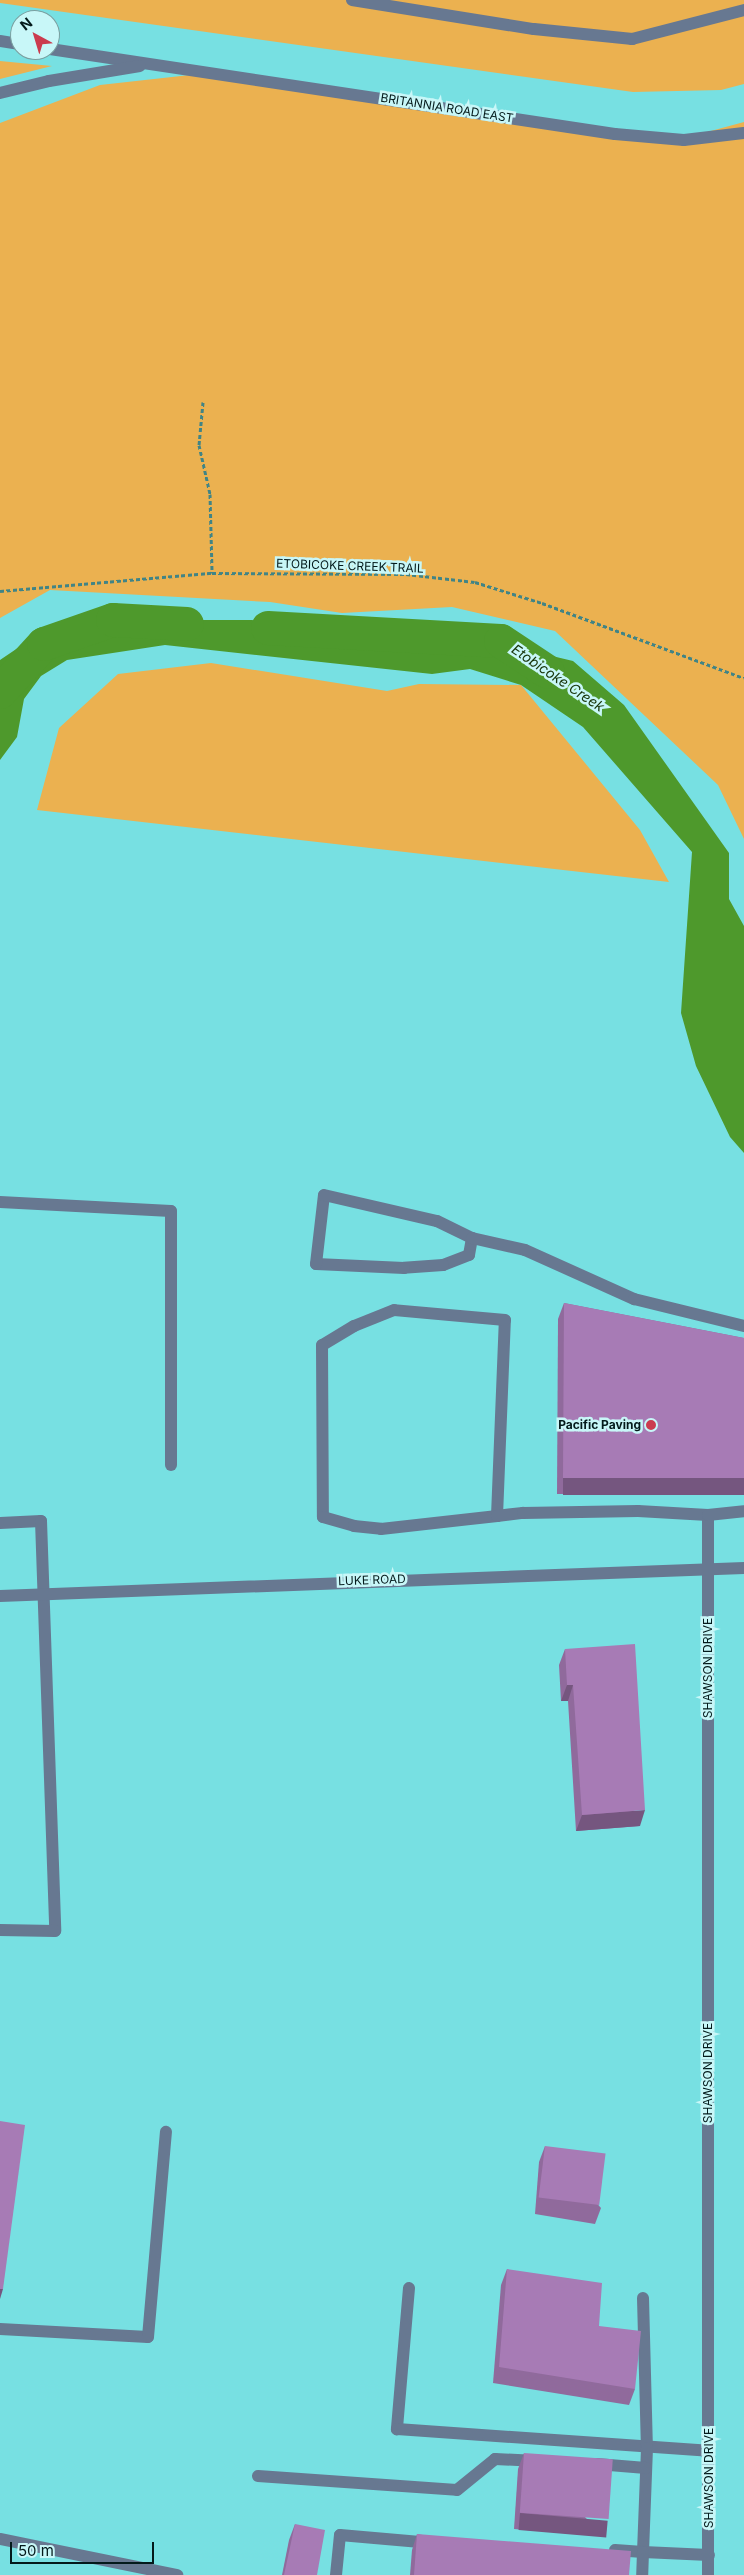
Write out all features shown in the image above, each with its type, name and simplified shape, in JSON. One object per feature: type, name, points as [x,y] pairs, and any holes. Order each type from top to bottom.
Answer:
[{"type":"street","points":[[352,0],[534,29],[632,39],[744,10]]},
{"type":"street","name":"BRITANNIA ROAD EAST","points":[[60,50],[615,134],[684,140],[744,134]]},
{"type":"street","points":[[0,93],[49,81],[151,64]]},
{"type":"street","points":[[472,1238],[469,1255],[443,1265],[404,1268],[316,1264],[324,1195],[436,1222],[472,1238],[526,1250],[634,1299],[744,1326]]},
{"type":"street","points":[[0,1202],[171,1211],[171,1465]]},
{"type":"street","points":[[497,1516],[505,1320],[394,1310],[354,1326],[322,1346],[323,1517],[354,1526],[380,1529],[497,1516],[638,1511],[708,1515],[744,1510]]},
{"type":"street","name":"SHAWSON DRIVE","points":[[708,1515],[708,2575]]},
{"type":"street","points":[[0,1523],[41,1521],[55,1931],[0,1930]]},
{"type":"street","name":"LUKE ROAD","points":[[0,1596],[362,1580],[708,1571],[744,1568]]},
{"type":"street","points":[[0,2329],[148,2337],[166,2132]]},
{"type":"street","points":[[409,2288],[397,2429],[708,2451]]},
{"type":"street","points":[[642,2298],[647,2448],[642,2575]]},
{"type":"street","points":[[258,2476],[457,2490],[495,2459],[554,2462]]},
{"type":"street","points":[[584,2464],[646,2468]]},
{"type":"street","points":[[336,2575],[340,2535],[448,2545]]},
{"type":"street","points":[[0,2539],[177,2575]]},
{"type":"street","points":[[603,2550],[708,2555]]},
{"type":"path","points":[[203,402],[199,445],[210,494],[212,573]]},
{"type":"path","name":"ETOBICOKE CREEK TRAIL","points":[[0,591],[212,573],[406,574],[475,582],[542,603],[744,678]]},
{"type":"shaded area","points":[[0,0],[744,0],[744,84],[721,90],[633,92],[0,3]]},
{"type":"shaded area","points":[[0,61],[52,66],[0,79]]},
{"type":"shaded area","points":[[217,72],[674,141],[744,122],[744,839],[718,785],[555,631],[452,607],[342,613],[270,602],[50,590],[0,618],[0,123],[100,85]]},
{"type":"shaded area","points":[[211,663],[387,691],[419,684],[521,685],[640,830],[669,882],[37,810],[59,728],[118,674]]},
{"type":"water","name":"Etobicoke Creek","points":[[153,620],[252,620],[377,642],[477,638],[573,661],[624,705],[729,853],[729,899],[744,926],[744,1153],[730,1137],[696,1066],[681,1013],[692,852],[583,727],[521,685],[470,669],[432,674],[165,645],[67,660],[41,676],[24,699],[17,737],[0,760],[0,660],[37,635]]},
{"type":"building","name":"Pacific Paving","points":[[564,1303],[744,1338],[744,1478],[563,1478]]},
{"type":"building","points":[[635,1644],[645,1810],[582,1815],[573,1685],[567,1685],[565,1649]]},
{"type":"building","points":[[0,2121],[25,2125],[3,2289],[0,2289]]},
{"type":"building","points":[[545,2146],[606,2153],[599,2205],[539,2198]]},
{"type":"building","points":[[507,2269],[602,2283],[599,2326],[641,2331],[635,2389],[499,2367]]},
{"type":"building","points":[[524,2453],[613,2459],[609,2519],[520,2513]]},
{"type":"building","points":[[295,2524],[325,2530],[317,2575],[284,2575]]},
{"type":"building","points":[[417,2534],[631,2551],[629,2575],[414,2575]]},
{"type":"waterway","name":"Etobicoke Creek","points":[[0,692],[44,644],[113,620],[187,624]]},
{"type":"waterway","name":"Etobicoke Creek","points":[[268,628],[501,641],[548,672]]},
{"type":"place","name":"Pacific Paving","points":[[651,1425]]}]
